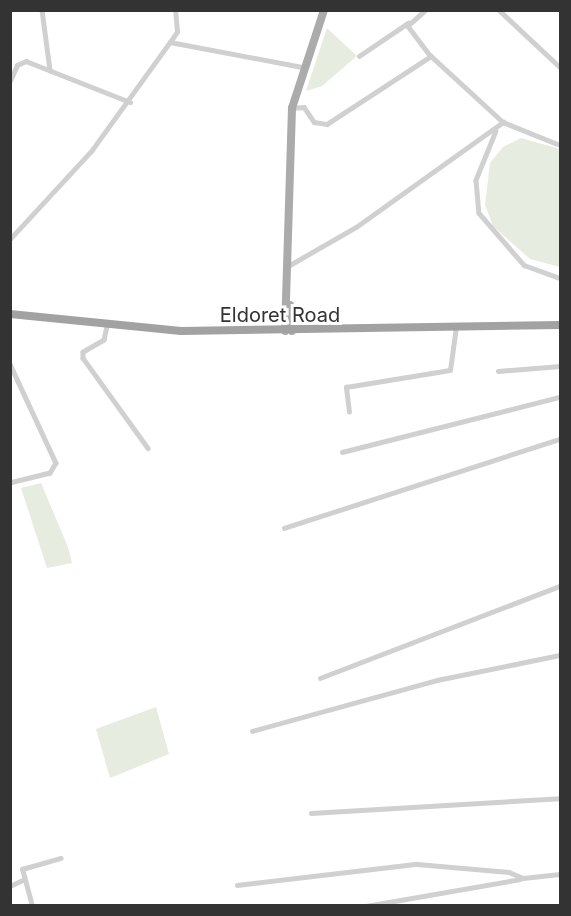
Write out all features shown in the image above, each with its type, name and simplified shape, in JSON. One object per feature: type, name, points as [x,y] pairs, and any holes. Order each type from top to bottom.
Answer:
[{"type":"highway","name":"Eldoret Road","points":[[10,314],[123,327],[288,329],[561,325]]},
{"type":"main road","points":[[288,329],[292,108],[302,67],[324,10]]},
{"type":"street","points":[[42,10],[50,70]]},
{"type":"street","points":[[10,239],[130,102],[177,32],[175,10]]},
{"type":"street","points":[[359,56],[426,10]]},
{"type":"street","points":[[500,10],[561,67]]},
{"type":"street","points":[[408,23],[431,56],[503,122],[561,145]]},
{"type":"street","points":[[170,42],[302,67]]},
{"type":"street","points":[[292,108],[304,107],[314,122],[327,124],[431,56]]},
{"type":"street","points":[[10,64],[17,65],[27,62],[130,102]]},
{"type":"street","points":[[10,81],[17,65]]},
{"type":"street","points":[[288,266],[357,227],[503,122]]},
{"type":"street","points":[[503,122],[479,165],[479,213],[524,265],[561,278]]},
{"type":"street","points":[[107,326],[104,340],[83,352],[83,358],[148,448]]},
{"type":"street","points":[[350,412],[346,387],[450,370],[456,327]]},
{"type":"street","points":[[498,371],[561,366]]},
{"type":"street","points":[[10,483],[50,473],[56,463],[11,367]]},
{"type":"street","points":[[342,452],[561,397]]},
{"type":"street","points":[[284,528],[561,439]]},
{"type":"street","points":[[320,678],[561,586]]},
{"type":"street","points":[[252,731],[408,687],[561,655]]},
{"type":"street","points":[[311,813],[561,798]]},
{"type":"street","points":[[32,906],[23,880],[23,868],[60,858]]},
{"type":"street","points":[[237,885],[417,864],[509,872],[522,878]]},
{"type":"street","points":[[366,906],[522,878],[561,874]]},
{"type":"street","points":[[10,886],[23,880]]},
{"type":"shaded area","points":[[327,28],[357,56],[322,86],[306,91]]},
{"type":"shaded area","points":[[521,138],[560,149],[560,267],[530,259],[493,226],[485,205],[490,163],[503,147]]},
{"type":"shaded area","points":[[41,483],[68,547],[72,563],[47,568],[21,488]]},
{"type":"shaded area","points":[[156,707],[169,754],[110,778],[96,729]]}]
